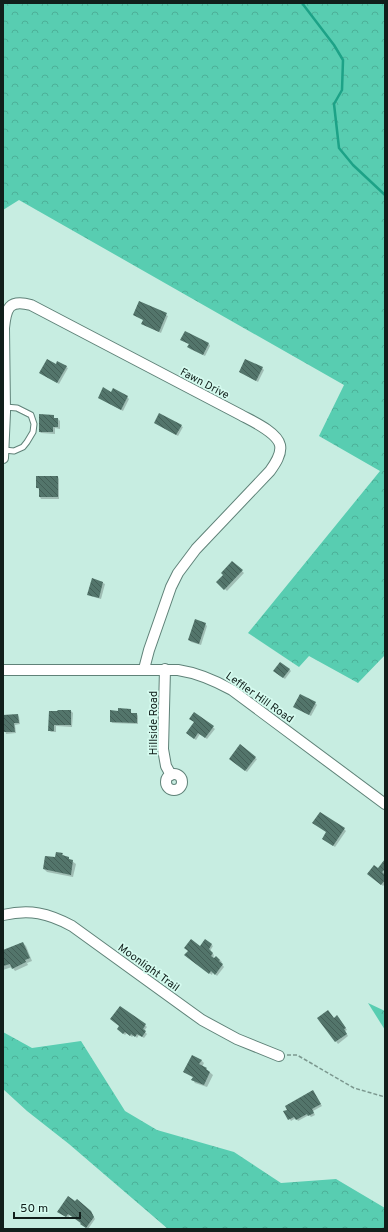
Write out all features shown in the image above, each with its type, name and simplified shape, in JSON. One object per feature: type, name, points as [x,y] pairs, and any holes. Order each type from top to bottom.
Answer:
[{"type":"street","name":"Fawn Drive","points":[[3,454],[5,407],[5,317],[7,310],[13,304],[21,302],[31,305],[257,424],[276,438],[280,445],[276,463],[196,550],[178,573],[171,587],[144,669]]},
{"type":"street","name":"Leffler Hill Road","points":[[3,670],[144,669],[192,672],[218,682],[232,690],[385,804]]},
{"type":"street","name":"Hillside Road","points":[[165,670],[163,749],[166,766],[171,775]]},
{"type":"street","name":"Moonlight Trail","points":[[3,914],[30,912],[58,918],[72,926],[202,1020],[237,1039],[279,1056]]},
{"type":"lane","points":[[3,454],[22,447],[33,432],[34,424],[31,415],[17,408],[5,407]]},
{"type":"path","points":[[279,1056],[297,1055],[354,1088],[385,1097]]},
{"type":"green space","points":[[3,3],[385,3],[385,655],[358,683],[309,656],[299,667],[248,633],[380,471],[319,436],[344,385],[19,200],[3,210]]},
{"type":"green space","points":[[368,1003],[385,1011],[385,1030]]},
{"type":"green space","points":[[3,1032],[32,1048],[81,1041],[125,1111],[157,1130],[234,1152],[281,1183],[336,1179],[385,1208],[385,1229],[168,1229],[69,1144],[27,1111],[3,1089]]},
{"type":"building","points":[[139,301],[167,313],[159,332],[141,324],[143,320],[133,315]]},
{"type":"building","points":[[185,331],[209,343],[203,355],[187,347],[189,344],[180,340]]},
{"type":"building","points":[[47,359],[56,364],[57,361],[67,366],[57,383],[39,373]]},
{"type":"building","points":[[245,359],[263,367],[256,381],[239,372]]},
{"type":"building","points":[[103,387],[111,392],[113,388],[128,396],[121,410],[98,398]]},
{"type":"building","points":[[159,413],[182,425],[176,435],[154,423]]},
{"type":"building","points":[[39,414],[54,415],[54,418],[58,418],[58,427],[53,427],[53,432],[39,432]]},
{"type":"building","points":[[36,476],[58,476],[58,497],[39,497],[39,488],[36,488]]},
{"type":"building","points":[[232,561],[243,570],[224,590],[216,582],[223,575],[221,573]]},
{"type":"building","points":[[92,578],[103,582],[99,598],[87,595]]},
{"type":"building","points":[[195,619],[206,623],[199,644],[188,640]]},
{"type":"building","points":[[280,662],[290,669],[283,678],[273,671]]},
{"type":"building","points":[[300,694],[316,702],[309,715],[293,707]]},
{"type":"building","points":[[118,708],[131,709],[131,713],[137,713],[137,723],[110,722],[110,710],[118,711]]},
{"type":"building","points":[[71,710],[71,725],[54,725],[54,731],[48,731],[49,711]]},
{"type":"building","points":[[194,712],[214,726],[205,738],[198,733],[194,739],[186,733],[194,722],[189,719]]},
{"type":"building","points":[[18,714],[19,723],[14,723],[15,732],[4,732],[3,715]]},
{"type":"building","points":[[240,744],[256,757],[245,771],[229,759]]},
{"type":"building","points":[[320,812],[345,828],[333,846],[322,839],[326,832],[312,823]]},
{"type":"building","points":[[56,852],[63,853],[62,855],[73,860],[71,875],[43,869],[45,856],[55,857]]},
{"type":"building","points":[[385,859],[385,869],[382,872],[385,875],[385,880],[381,885],[367,874],[374,865],[378,868]]},
{"type":"building","points":[[191,939],[200,946],[205,939],[212,944],[209,949],[213,953],[211,956],[214,958],[216,956],[223,964],[215,975],[211,971],[209,974],[184,955],[188,951],[184,948]]},
{"type":"building","points":[[23,942],[30,958],[25,960],[26,962],[12,969],[10,964],[3,966],[3,950]]},
{"type":"building","points":[[120,1006],[146,1024],[143,1029],[146,1031],[142,1037],[137,1034],[135,1037],[131,1034],[130,1036],[125,1032],[123,1034],[117,1029],[119,1026],[110,1019]]},
{"type":"building","points":[[328,1010],[334,1018],[337,1015],[346,1028],[344,1029],[347,1034],[335,1042],[317,1018]]},
{"type":"building","points":[[192,1055],[202,1060],[199,1064],[207,1068],[206,1069],[210,1072],[204,1085],[191,1080],[193,1077],[183,1072]]},
{"type":"building","points":[[313,1090],[321,1104],[312,1109],[314,1113],[308,1116],[307,1114],[296,1120],[294,1117],[288,1120],[283,1111],[287,1110],[285,1106]]},
{"type":"building","points":[[68,1196],[75,1201],[77,1199],[91,1211],[94,1217],[86,1228],[68,1214],[66,1217],[57,1212]]},
{"type":"waterway","points":[[302,3],[334,45],[343,60],[342,90],[334,104],[339,148],[353,165],[385,195]]}]
